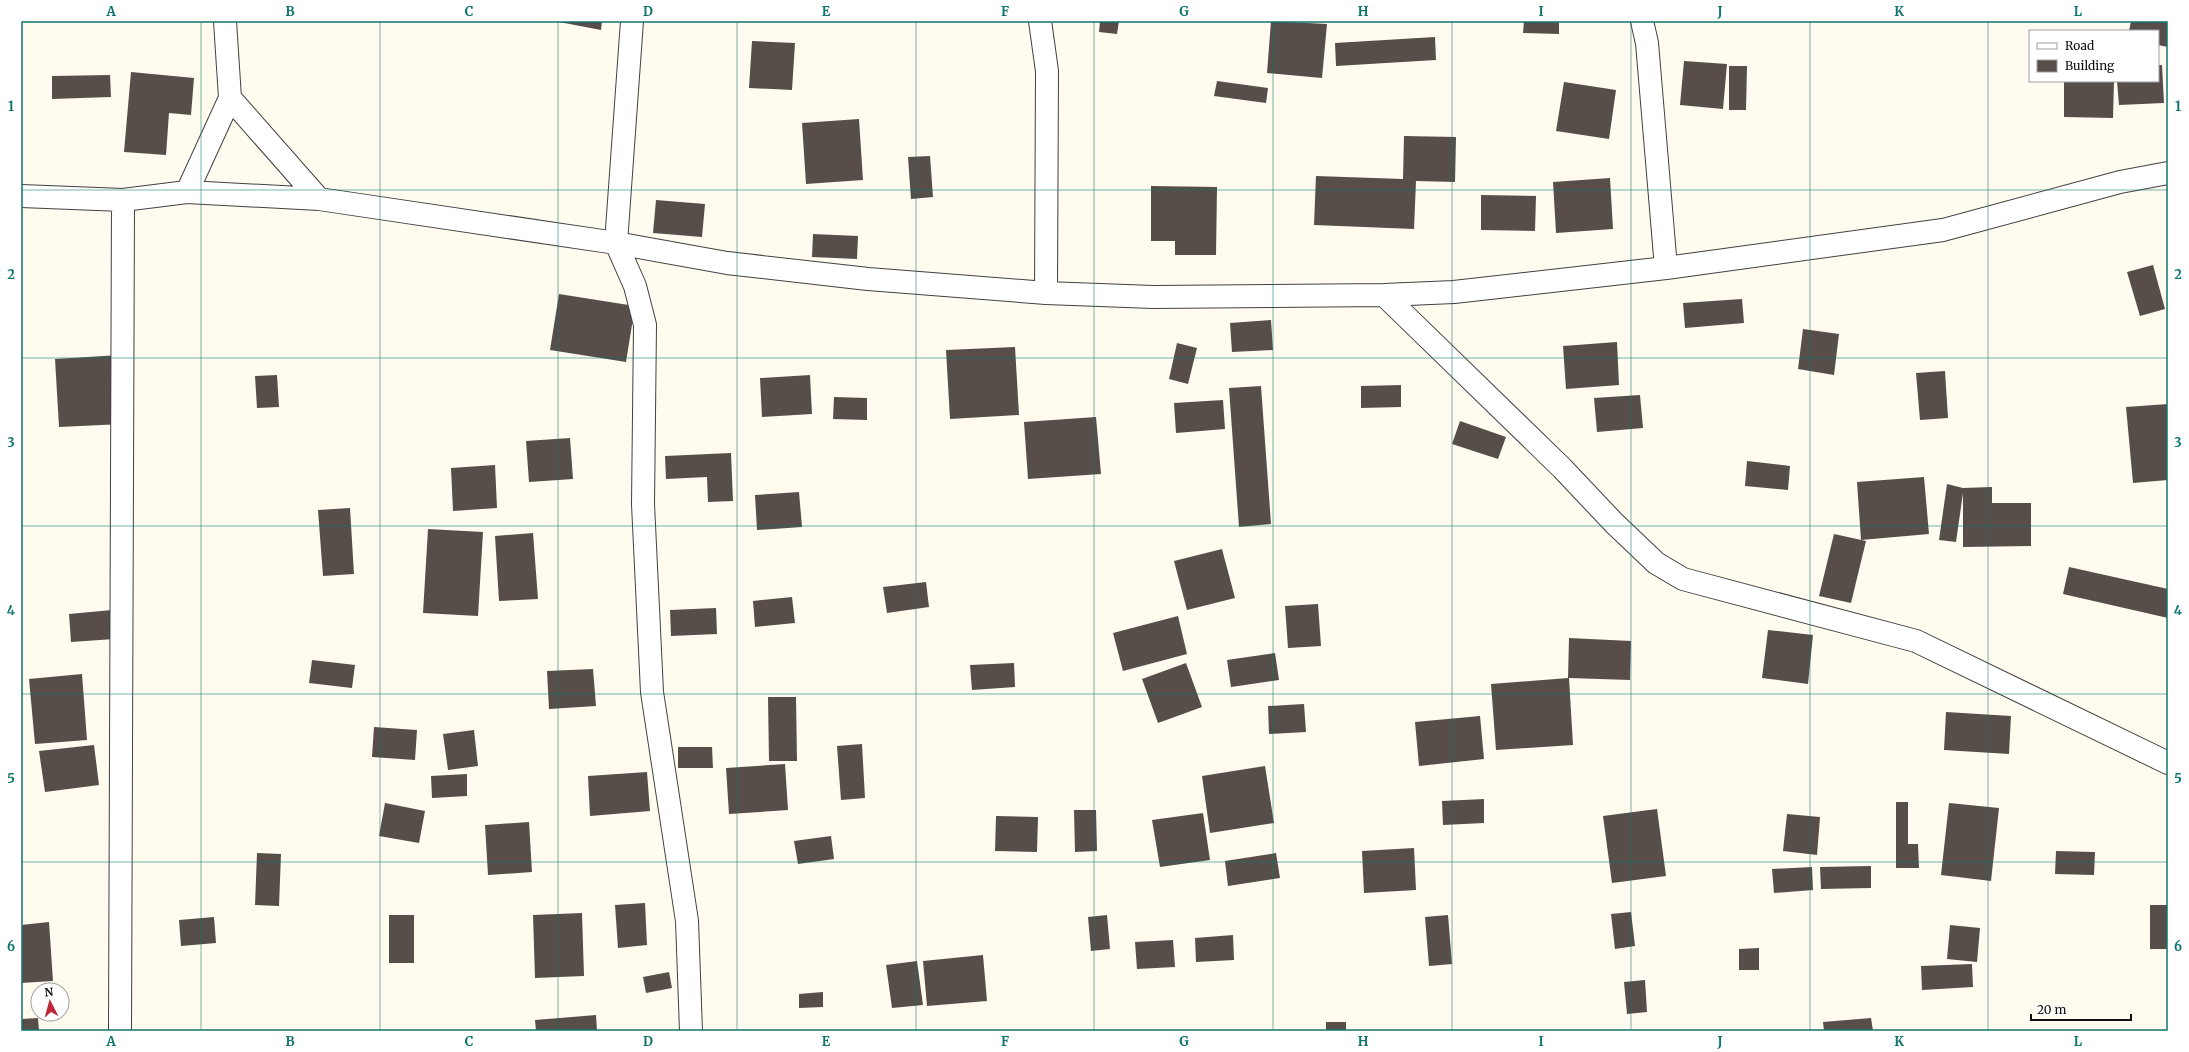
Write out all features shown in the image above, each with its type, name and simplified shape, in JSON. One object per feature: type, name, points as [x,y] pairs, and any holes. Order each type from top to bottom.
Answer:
[{"type":"street","points":[[187,192],[230,98],[226,21]]},
{"type":"street","points":[[632,21],[616,244],[636,286],[645,325],[643,504],[652,692],[687,921],[691,1031]]},
{"type":"street","points":[[1040,21],[1047,71],[1046,293]]},
{"type":"street","points":[[1642,21],[1647,43],[1666,268]]},
{"type":"street","points":[[230,98],[319,199]]},
{"type":"street","points":[[21,196],[122,200],[187,192],[319,199],[616,244],[735,264],[868,279],[1046,293],[1153,297],[1384,295],[1454,292],[1666,268],[1943,230],[1990,219],[2120,182],[2168,173]]},
{"type":"street","points":[[120,1031],[122,200]]},
{"type":"street","points":[[1384,295],[1562,468],[1614,523],[1656,563],[1683,579],[1916,641],[2168,762]]},
{"type":"building","points":[[554,21],[602,21],[601,30]]},
{"type":"building","points":[[1100,21],[1119,21],[1117,34],[1099,32]]},
{"type":"building","points":[[1271,21],[1327,24],[1322,78],[1267,73]]},
{"type":"building","points":[[1524,21],[1559,21],[1559,34],[1523,33]]},
{"type":"building","points":[[2131,21],[2168,21],[2168,47],[2159,45],[2159,30],[2129,30]]},
{"type":"building","points":[[1435,37],[1436,60],[1336,66],[1335,43]]},
{"type":"building","points":[[752,41],[795,43],[792,90],[749,88]]},
{"type":"building","points":[[1684,61],[1727,64],[1723,109],[1680,105]]},
{"type":"building","points":[[2159,65],[2162,65],[2164,103],[2119,105],[2117,82],[2159,82]]},
{"type":"building","points":[[1729,66],[1747,66],[1746,110],[1729,110]]},
{"type":"building","points":[[131,72],[194,78],[191,115],[169,113],[166,155],[124,152]]},
{"type":"building","points":[[110,75],[111,97],[52,99],[52,76]]},
{"type":"building","points":[[1217,81],[1268,88],[1266,103],[1214,96]]},
{"type":"building","points":[[1564,82],[1616,90],[1609,139],[1556,131]]},
{"type":"building","points":[[2064,82],[2114,82],[2113,118],[2064,117]]},
{"type":"building","points":[[859,119],[863,180],[806,184],[802,123]]},
{"type":"building","points":[[1404,136],[1456,137],[1455,182],[1416,181],[1414,229],[1314,225],[1316,176],[1403,179]]},
{"type":"building","points":[[930,156],[933,197],[911,199],[908,157]]},
{"type":"building","points":[[1610,178],[1613,229],[1556,233],[1553,182]]},
{"type":"building","points":[[1151,186],[1217,187],[1216,255],[1175,255],[1175,241],[1151,241]]},
{"type":"building","points":[[1481,195],[1536,196],[1535,231],[1481,230]]},
{"type":"building","points":[[656,200],[705,204],[702,237],[653,233]]},
{"type":"building","points":[[813,234],[858,236],[857,259],[812,257]]},
{"type":"building","points":[[2153,265],[2165,309],[2140,316],[2127,272]]},
{"type":"building","points":[[559,294],[635,306],[626,362],[550,350]]},
{"type":"building","points":[[1742,299],[1744,323],[1685,328],[1683,303]]},
{"type":"building","points":[[1271,320],[1273,350],[1232,352],[1230,323]]},
{"type":"building","points":[[1803,329],[1839,334],[1834,375],[1798,369]]},
{"type":"building","points":[[1617,342],[1619,385],[1566,389],[1563,346]]},
{"type":"building","points":[[1177,343],[1197,348],[1188,384],[1169,379]]},
{"type":"building","points":[[1015,347],[1019,415],[950,419],[946,350]]},
{"type":"building","points":[[120,355],[123,424],[59,427],[55,359]]},
{"type":"building","points":[[1945,371],[1948,418],[1920,420],[1916,373]]},
{"type":"building","points":[[277,375],[279,407],[257,408],[255,376]]},
{"type":"building","points":[[810,375],[812,414],[762,417],[760,378]]},
{"type":"building","points":[[1401,385],[1401,407],[1361,408],[1361,386]]},
{"type":"building","points":[[1261,386],[1271,524],[1239,527],[1229,388]]},
{"type":"building","points":[[1640,395],[1643,428],[1597,432],[1594,398]]},
{"type":"building","points":[[834,397],[867,398],[867,420],[833,419]]},
{"type":"building","points":[[1223,400],[1225,429],[1176,433],[1174,403]]},
{"type":"building","points":[[2168,404],[2168,480],[2133,483],[2126,407]]},
{"type":"building","points":[[1096,417],[1101,474],[1028,479],[1024,422]]},
{"type":"building","points":[[1460,421],[1506,437],[1498,459],[1452,444]]},
{"type":"building","points":[[570,438],[573,479],[529,482],[526,441]]},
{"type":"building","points":[[731,453],[733,501],[708,502],[707,477],[666,479],[665,456]]},
{"type":"building","points":[[1747,461],[1790,466],[1788,490],[1745,486]]},
{"type":"building","points":[[495,465],[497,508],[453,511],[451,468]]},
{"type":"building","points":[[1924,477],[1929,534],[1861,540],[1857,482]]},
{"type":"building","points":[[1947,484],[1963,488],[1992,487],[1992,503],[2031,503],[2031,546],[1963,547],[1963,493],[1956,542],[1939,540]]},
{"type":"building","points":[[799,492],[802,527],[757,530],[755,495]]},
{"type":"building","points":[[350,508],[354,574],[323,576],[318,510]]},
{"type":"building","points":[[428,529],[483,532],[478,616],[423,613]]},
{"type":"building","points":[[533,533],[538,599],[499,601],[495,536]]},
{"type":"building","points":[[1834,534],[1866,541],[1851,603],[1819,596]]},
{"type":"building","points":[[1222,549],[1235,598],[1187,610],[1174,561]]},
{"type":"building","points":[[2069,567],[2168,589],[2168,618],[2063,594]]},
{"type":"building","points":[[926,582],[929,607],[887,613],[883,587]]},
{"type":"building","points":[[792,597],[795,623],[755,627],[753,601]]},
{"type":"building","points":[[1318,604],[1321,646],[1288,648],[1285,606]]},
{"type":"building","points":[[716,608],[717,634],[671,636],[670,610]]},
{"type":"building","points":[[112,610],[114,639],[71,642],[69,614]]},
{"type":"building","points":[[1178,616],[1187,654],[1123,671],[1113,633]]},
{"type":"building","points":[[1768,630],[1813,635],[1808,684],[1762,678]]},
{"type":"building","points":[[1569,638],[1631,641],[1630,680],[1569,678],[1573,745],[1496,750],[1491,684],[1568,678]]},
{"type":"building","points":[[1275,653],[1279,680],[1231,687],[1227,660]]},
{"type":"building","points":[[312,660],[355,665],[352,688],[309,683]]},
{"type":"building","points":[[1014,663],[1015,687],[972,690],[970,665]]},
{"type":"building","points":[[1186,663],[1202,707],[1158,723],[1142,679]]},
{"type":"building","points":[[593,669],[596,706],[549,709],[547,671]]},
{"type":"building","points":[[82,674],[87,740],[35,744],[29,679]]},
{"type":"building","points":[[768,697],[796,697],[797,761],[769,761]]},
{"type":"building","points":[[1304,704],[1306,732],[1269,734],[1268,706]]},
{"type":"building","points":[[1946,712],[2011,716],[2009,754],[1944,750]]},
{"type":"building","points":[[1480,716],[1484,759],[1419,766],[1415,722]]},
{"type":"building","points":[[374,727],[417,730],[415,760],[372,757]]},
{"type":"building","points":[[474,730],[478,766],[448,770],[443,734]]},
{"type":"building","points":[[862,744],[865,798],[841,800],[837,746]]},
{"type":"building","points":[[94,745],[99,785],[45,792],[39,751]]},
{"type":"building","points":[[678,747],[712,747],[713,768],[678,768]]},
{"type":"building","points":[[785,764],[788,810],[729,814],[726,768]]},
{"type":"building","points":[[1265,766],[1274,823],[1210,833],[1202,776]]},
{"type":"building","points":[[647,772],[650,811],[590,816],[588,776]]},
{"type":"building","points":[[467,774],[467,796],[432,798],[431,776]]},
{"type":"building","points":[[1484,799],[1484,823],[1443,825],[1442,801]]},
{"type":"building","points":[[1896,802],[1908,802],[1908,844],[1918,844],[1919,868],[1896,868]]},
{"type":"building","points":[[385,803],[425,811],[419,843],[379,836]]},
{"type":"building","points":[[1949,803],[1999,808],[1991,881],[1941,875]]},
{"type":"building","points":[[1657,809],[1666,876],[1612,883],[1603,816]]},
{"type":"building","points":[[1074,810],[1096,810],[1097,851],[1075,852]]},
{"type":"building","points":[[1203,813],[1210,860],[1160,867],[1152,820]]},
{"type":"building","points":[[1787,814],[1820,817],[1817,855],[1783,851]]},
{"type":"building","points":[[996,816],[1038,817],[1037,852],[995,851]]},
{"type":"building","points":[[529,822],[532,872],[488,875],[485,825]]},
{"type":"building","points":[[831,836],[834,859],[798,864],[794,841]]},
{"type":"building","points":[[1414,848],[1416,890],[1364,893],[1362,851]]},
{"type":"building","points":[[2056,851],[2095,852],[2094,875],[2055,874]]},
{"type":"building","points":[[257,853],[281,854],[279,906],[255,905]]},
{"type":"building","points":[[1276,853],[1280,878],[1228,886],[1225,861]]},
{"type":"building","points":[[1871,866],[1871,888],[1821,889],[1820,867]]},
{"type":"building","points":[[1812,867],[1813,890],[1774,893],[1772,869]]},
{"type":"building","points":[[645,903],[647,945],[618,948],[615,905]]},
{"type":"building","points":[[2150,905],[2168,905],[2168,949],[2150,949]]},
{"type":"building","points":[[1631,912],[1635,946],[1615,949],[1611,914]]},
{"type":"building","points":[[582,913],[584,976],[535,978],[533,915]]},
{"type":"building","points":[[389,915],[414,915],[414,963],[389,963]]},
{"type":"building","points":[[1107,915],[1110,949],[1091,951],[1088,917]]},
{"type":"building","points":[[1448,915],[1452,964],[1429,966],[1425,917]]},
{"type":"building","points":[[214,917],[216,943],[181,946],[179,920]]},
{"type":"building","points":[[49,922],[53,981],[21,983],[21,925]]},
{"type":"building","points":[[1950,925],[1980,928],[1977,962],[1947,959]]},
{"type":"building","points":[[1233,935],[1234,960],[1196,962],[1195,938]]},
{"type":"building","points":[[1173,940],[1175,967],[1137,969],[1135,942]]},
{"type":"building","points":[[1759,948],[1759,970],[1739,970],[1739,949]]},
{"type":"building","points":[[983,955],[987,1001],[927,1006],[923,961]]},
{"type":"building","points":[[917,961],[923,1005],[892,1008],[886,965]]},
{"type":"building","points":[[1972,964],[1973,987],[1922,990],[1921,966]]},
{"type":"building","points":[[669,972],[672,988],[646,993],[643,977]]},
{"type":"building","points":[[1645,980],[1647,1012],[1627,1014],[1624,982]]},
{"type":"building","points":[[823,992],[823,1007],[799,1008],[799,994]]},
{"type":"building","points":[[596,1015],[597,1031],[536,1031],[535,1020]]},
{"type":"building","points":[[30,1018],[30,1022],[38,1022],[39,1031],[21,1031],[21,1019]]},
{"type":"building","points":[[1871,1018],[1873,1031],[1824,1031],[1823,1022]]},
{"type":"building","points":[[1326,1022],[1346,1022],[1346,1031],[1326,1031]]}]
